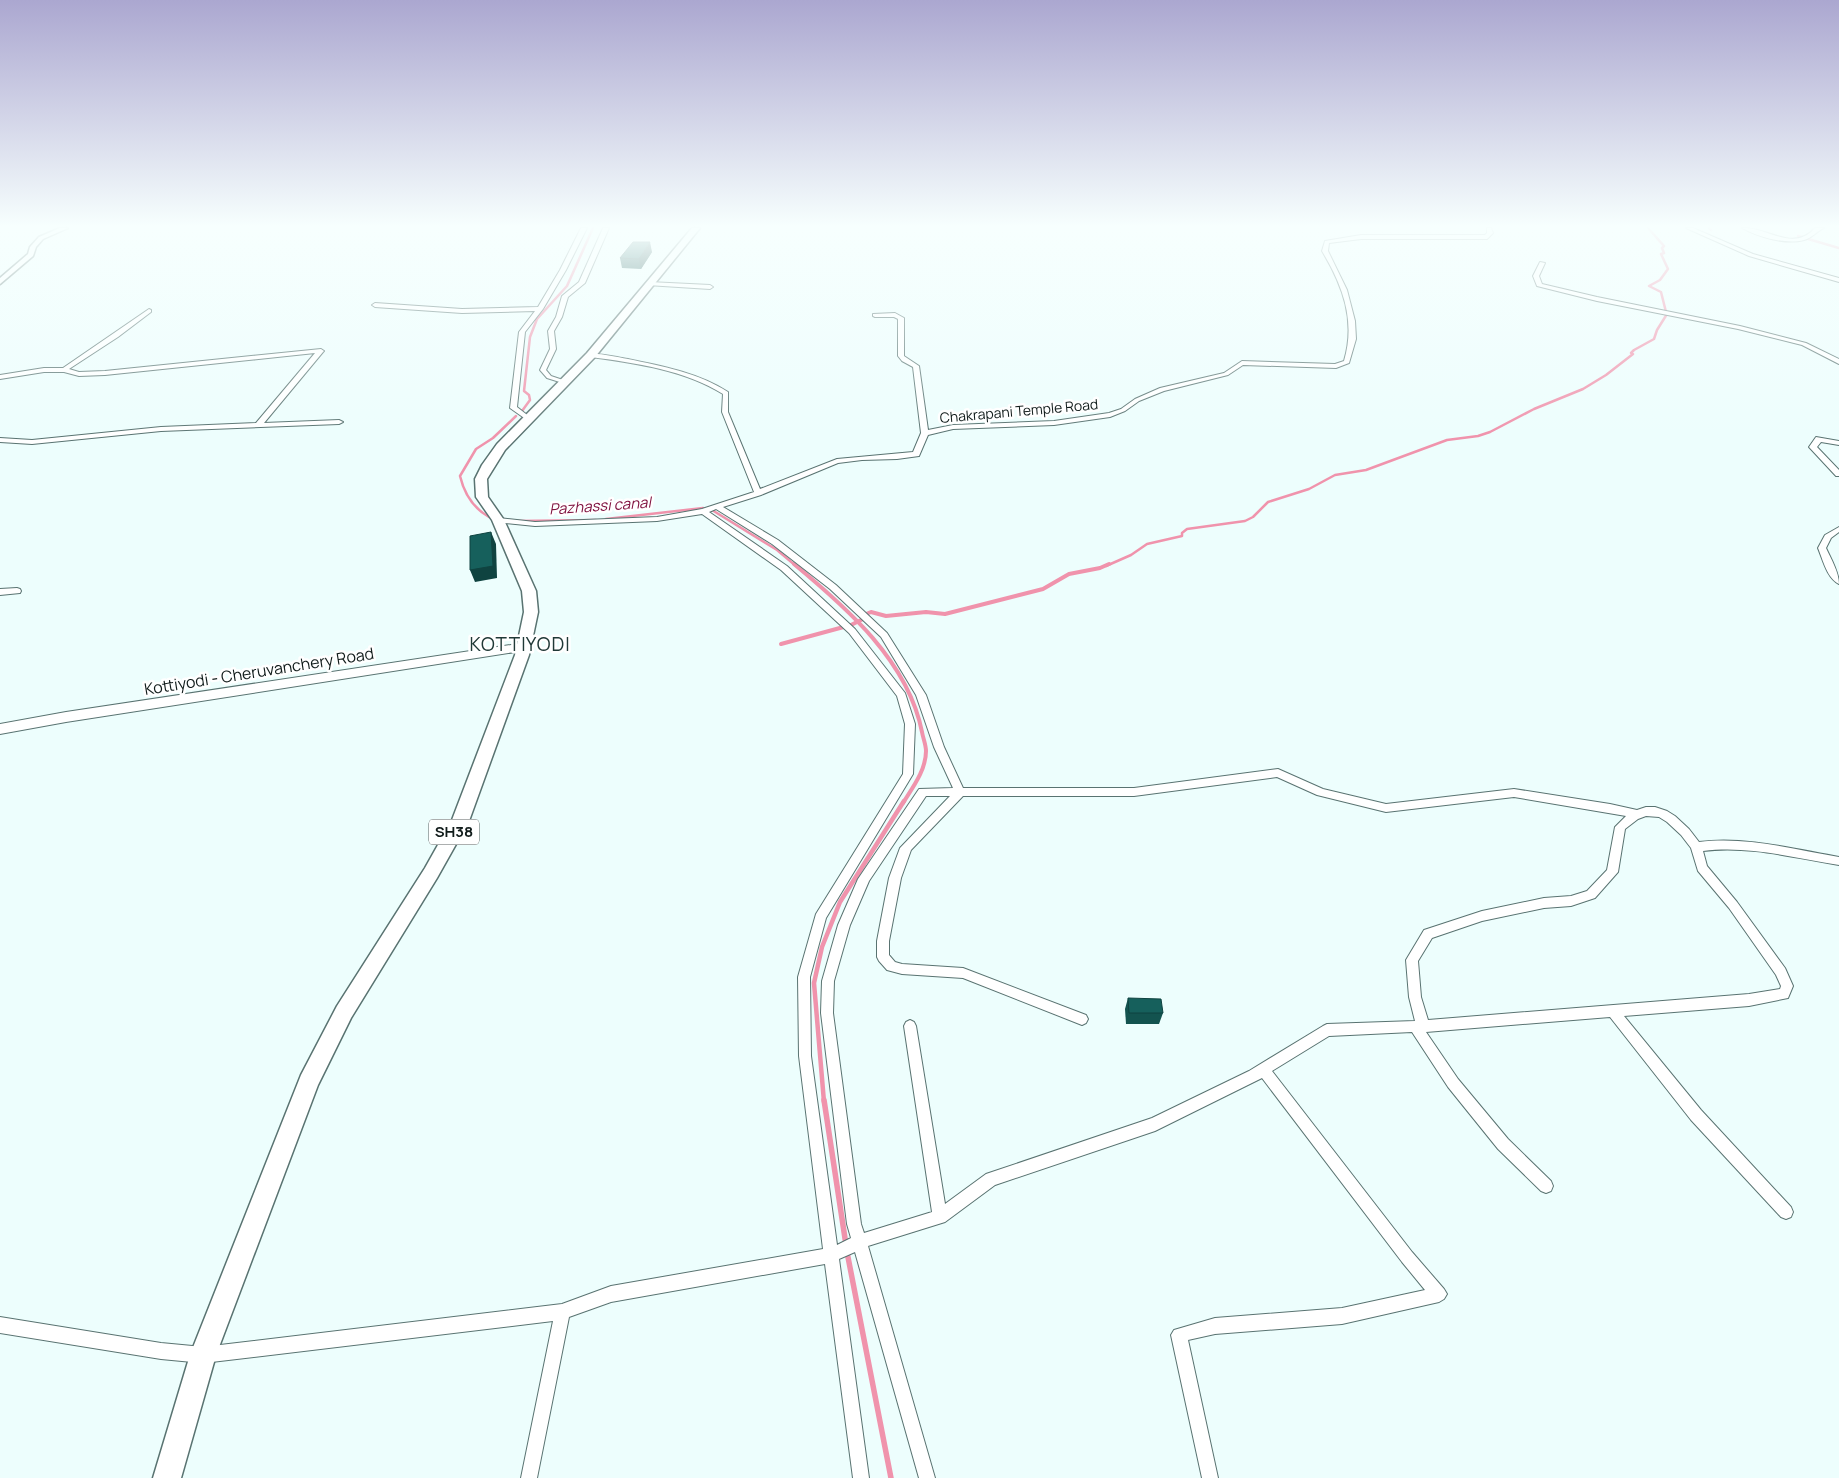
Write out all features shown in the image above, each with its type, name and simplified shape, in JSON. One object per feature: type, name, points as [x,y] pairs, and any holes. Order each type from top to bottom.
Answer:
[{"type":"main road","name":"SH38","points":[[167,1478],[203,1355],[309,1082],[344,1012],[431,873],[460,821],[492,739],[524,647],[531,612],[529,591],[498,520],[482,497],[481,479],[501,447],[591,356],[639,297]]},
{"type":"main road","name":"Kottiyodi - Cheruvanchery Road","points":[[0,729],[66,717],[170,703],[524,647]]},
{"type":"street","points":[[529,419],[513,408],[522,332],[547,297]]},
{"type":"street","points":[[566,297],[559,317],[551,331],[552,349],[542,370],[549,377],[566,382]]},
{"type":"street","name":"Chakrapani Temple Road","points":[[498,520],[535,524],[620,522],[657,519],[703,511],[758,494],[836,461],[916,454],[925,433],[953,427],[1054,423],[1110,416],[1137,400],[1162,389],[1226,374],[1242,363],[1336,366],[1346,362],[1351,347],[1353,331],[1346,297]]},
{"type":"street","points":[[1585,297],[1703,319],[1804,344],[1839,362]]},
{"type":"street","points":[[375,306],[462,311],[540,309]]},
{"type":"street","points":[[64,370],[116,336],[149,311]]},
{"type":"street","points":[[874,315],[895,315],[902,318],[900,356],[916,366],[925,433]]},
{"type":"street","points":[[0,377],[44,370],[64,370],[78,374],[105,373],[321,350],[259,424]]},
{"type":"street","points":[[591,356],[621,359],[705,382],[720,388],[726,393],[725,412],[758,494]]},
{"type":"street","points":[[0,440],[32,442],[161,429],[339,422]]},
{"type":"street","points":[[1839,442],[1819,439],[1813,447],[1839,474]]},
{"type":"street","points":[[716,506],[775,542],[833,587],[884,635],[921,695],[939,747],[960,792]]},
{"type":"street","points":[[703,511],[784,568],[852,631],[902,695],[910,724],[908,774],[820,917],[804,977],[805,1056],[861,1478]]},
{"type":"street","points":[[1839,529],[1825,540],[1822,548],[1832,571],[1839,581]]},
{"type":"street","points":[[0,592],[17,591]]},
{"type":"street","points":[[0,1325],[161,1351],[203,1355],[562,1312],[611,1294],[832,1255],[860,1241],[940,1217],[991,1178],[1155,1124],[1262,1070],[1327,1030],[1420,1027],[1613,1012],[1749,1000],[1784,994],[1787,986],[1781,972],[1733,905],[1702,868],[1696,847],[1685,831],[1672,818],[1652,812],[1636,814],[1610,808],[1514,793],[1386,808],[1322,792],[1278,774],[1134,792],[923,792],[864,879],[844,925],[828,981],[827,1013],[854,1224],[860,1241],[926,1478]]},
{"type":"street","points":[[960,792],[906,848],[895,878],[883,941],[883,957],[891,966],[902,969],[963,973],[1082,1019]]},
{"type":"street","points":[[1546,1186],[1503,1144],[1459,1090],[1420,1027],[1412,960],[1428,934],[1482,916],[1544,903],[1572,901],[1591,895],[1612,872],[1620,827],[1636,814]]},
{"type":"street","points":[[1696,847],[1731,845],[1839,861]]},
{"type":"street","points":[[1613,1012],[1696,1115],[1786,1212]]},
{"type":"street","points":[[910,1026],[940,1217]]},
{"type":"street","points":[[1210,1478],[1179,1335],[1216,1326],[1342,1316],[1439,1294],[1401,1249],[1262,1070]]},
{"type":"street","points":[[529,1478],[562,1312]]},
{"type":"building","points":[[491,532],[493,566],[470,570],[470,536]]},
{"type":"building","points":[[1128,998],[1161,999],[1163,1013],[1129,1013]]},
{"type":"waterway","points":[[522,411],[530,400],[529,395],[524,391],[530,337],[537,319],[557,297]]},
{"type":"waterway","points":[[1662,297],[1666,312]]},
{"type":"waterway","points":[[1106,566],[1131,555],[1147,544],[1182,536],[1182,533],[1187,529],[1245,521],[1253,517],[1268,502],[1309,489],[1335,475],[1366,470],[1447,440],[1478,436],[1490,432],[1534,409],[1583,389],[1606,375],[1633,354],[1631,353],[1634,350],[1654,339],[1667,314]]},
{"type":"waterway","name":"Pazhassi canal","points":[[489,517],[478,509],[470,499],[460,476],[476,449],[493,438],[516,416]]},
{"type":"waterway","name":"Pazhassi canal","points":[[606,519],[703,508]]},
{"type":"waterway","points":[[712,510],[777,550],[796,566]]},
{"type":"waterway","name":"Pazhassi canal","points":[[518,521],[596,520]]},
{"type":"waterway","points":[[794,564],[858,622]]},
{"type":"waterway","points":[[866,614],[871,612],[886,616],[926,612],[945,614],[1043,589],[1069,574],[1100,568],[1109,564]]},
{"type":"waterway","points":[[858,622],[863,619]]},
{"type":"waterway","points":[[781,644],[858,622]]},
{"type":"waterway","points":[[858,622],[873,638],[904,682],[915,706],[926,746],[924,765],[903,803]]},
{"type":"waterway","points":[[824,1102],[814,983],[822,947],[840,902],[904,801]]},
{"type":"waterway","points":[[824,1100],[846,1245]]},
{"type":"waterway","points":[[847,1252],[891,1478]]},
{"type":"district","name":"KOTTIYODI","points":[[520,644]]}]
